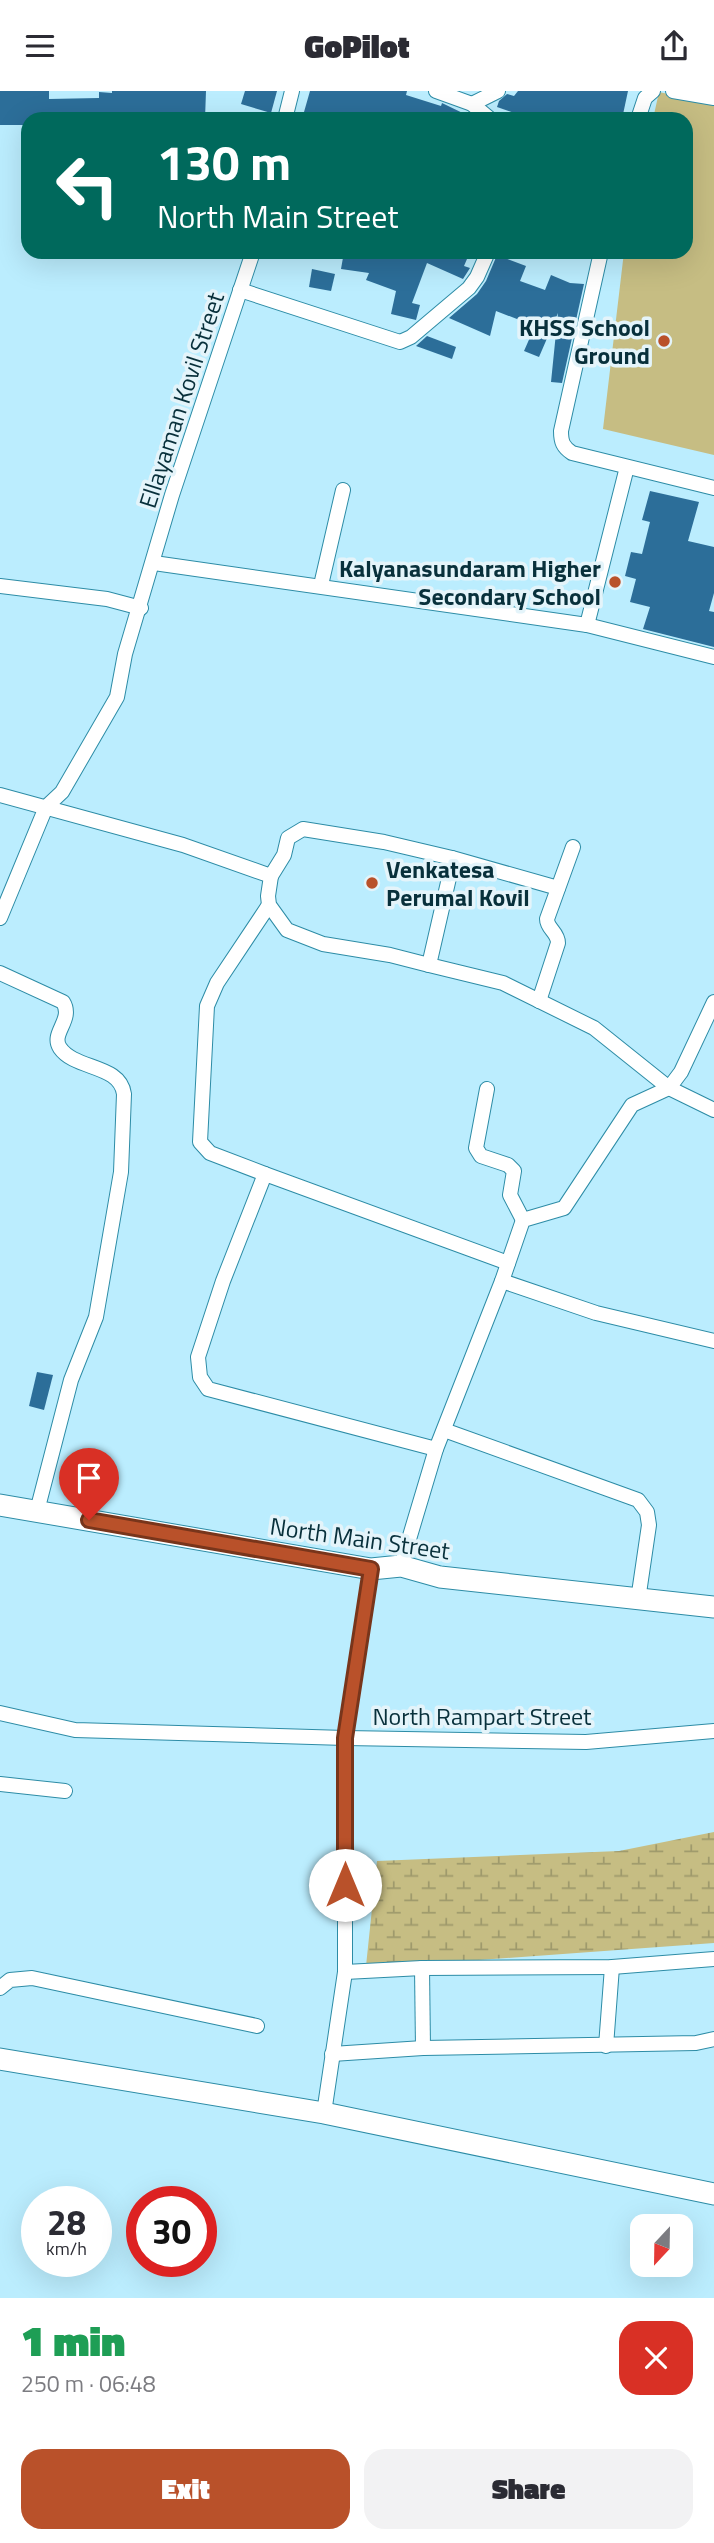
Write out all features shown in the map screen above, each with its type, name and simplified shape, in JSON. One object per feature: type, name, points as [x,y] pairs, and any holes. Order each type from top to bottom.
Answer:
[{"type":"street","points":[[287,112],[292,91]]},
{"type":"street","points":[[436,91],[472,104],[482,112]]},
{"type":"street","points":[[472,104],[498,91]]},
{"type":"street","points":[[640,112],[645,98],[653,91]]},
{"type":"street","points":[[673,91],[714,98]]},
{"type":"street","name":"Ellayaman Kovil Street","points":[[46,807],[62,792],[117,697],[125,654],[172,495],[251,259]]},
{"type":"street","points":[[240,290],[400,342],[411,337],[469,288],[485,259]]},
{"type":"street","points":[[599,259],[561,431],[565,449],[714,488]]},
{"type":"street","points":[[587,625],[627,467]]},
{"type":"street","points":[[321,585],[343,490]]},
{"type":"street","points":[[154,562],[587,625],[714,657]]},
{"type":"street","points":[[0,586],[142,602]]},
{"type":"street","points":[[0,795],[183,845],[271,876]]},
{"type":"street","points":[[0,918],[46,807]]},
{"type":"street","points":[[558,888],[384,842],[303,829],[289,838],[284,855],[271,876],[268,896],[269,905],[287,930],[323,944],[390,955],[503,983],[594,1028],[669,1088],[714,1110]]},
{"type":"street","points":[[539,1001],[558,943],[547,919],[573,846]]},
{"type":"street","points":[[429,965],[452,858]]},
{"type":"street","points":[[269,905],[217,983],[207,1006],[200,1142],[209,1153],[508,1263]]},
{"type":"street","points":[[0,974],[63,1002],[67,1008],[67,1016],[58,1035],[61,1049],[68,1055],[114,1076],[123,1087],[124,1094],[121,1172],[96,1317],[71,1380],[37,1511]]},
{"type":"street","points":[[523,1220],[564,1208],[632,1105],[669,1088],[681,1072],[714,1002]]},
{"type":"street","points":[[401,1566],[436,1449],[523,1220],[510,1195],[514,1171],[508,1165],[481,1156],[476,1148],[487,1089]]},
{"type":"street","points":[[265,1174],[223,1281],[198,1357],[200,1377],[208,1389],[436,1449]]},
{"type":"street","points":[[502,1280],[596,1313],[714,1341]]},
{"type":"street","points":[[444,1430],[638,1500],[647,1512],[649,1525],[638,1599]]},
{"type":"street","name":"North Main Street","points":[[0,1505],[371,1569],[401,1566],[440,1577],[714,1607]]},
{"type":"street","points":[[324,2113],[345,1966],[345,1738],[371,1569]]},
{"type":"street","name":"North Rampart Street","points":[[0,1713],[75,1730],[345,1738],[586,1741],[714,1731]]},
{"type":"street","points":[[0,1784],[65,1791]]},
{"type":"street","points":[[345,1966],[612,1968],[714,1959]]},
{"type":"street","points":[[422,1968],[423,2049]]},
{"type":"street","points":[[606,2046],[612,1968]]},
{"type":"street","points":[[0,1988],[10,1980],[32,1978],[257,2027]]},
{"type":"street","points":[[332,2054],[423,2049],[695,2043],[714,2039]]},
{"type":"street","points":[[0,2059],[324,2113],[714,2194]]},
{"type":"green space","name":"KHSS School Ground","points":[[659,92],[714,104],[714,455],[603,429],[623,259],[693,259],[693,112],[655,112]]},
{"type":"green space","points":[[714,1832],[714,1943],[366,1966],[377,1861],[619,1851]]},
{"type":"building","points":[[0,91],[49,91],[49,99],[99,98],[99,92],[112,91],[206,91],[205,112],[21,112],[21,125],[0,125]]},
{"type":"building","points":[[245,91],[277,91],[271,112],[241,104]]},
{"type":"building","points":[[310,91],[407,91],[406,95],[441,106],[442,103],[461,112],[304,112]]},
{"type":"building","points":[[518,91],[628,91],[624,112],[511,112],[497,107],[507,94],[514,96]]},
{"type":"building","points":[[343,259],[467,259],[464,266],[470,268],[463,279],[427,263],[412,303],[420,305],[416,320],[391,314],[396,291],[366,280],[369,273],[341,269]]},
{"type":"building","points":[[495,259],[508,259],[526,266],[520,281],[545,290],[551,275],[570,283],[584,284],[562,383],[551,382],[558,313],[539,357],[524,351],[535,326],[496,311],[490,336],[449,318],[477,294]]},
{"type":"building","points":[[312,269],[335,274],[331,291],[309,287]]},
{"type":"building","points":[[427,336],[456,347],[452,359],[416,346]]},
{"type":"building","points":[[650,491],[699,502],[688,541],[714,547],[714,593],[709,611],[714,612],[714,647],[643,629],[650,607],[630,602],[636,579],[625,576],[631,552],[642,554],[650,522],[642,520]]},
{"type":"building","points":[[37,1372],[53,1375],[44,1410],[29,1406]]},
{"type":"place","name":"KHSS School Ground","points":[[664,341]]},
{"type":"place","name":"Kalyanasundaram Higher Secondary School","points":[[615,582]]},
{"type":"place","name":"Venkatesa Perumal Kovil","points":[[372,883]]},
{"type":"route","points":[[89,1520],[371,1569],[345,1738],[345,1885]]}]
